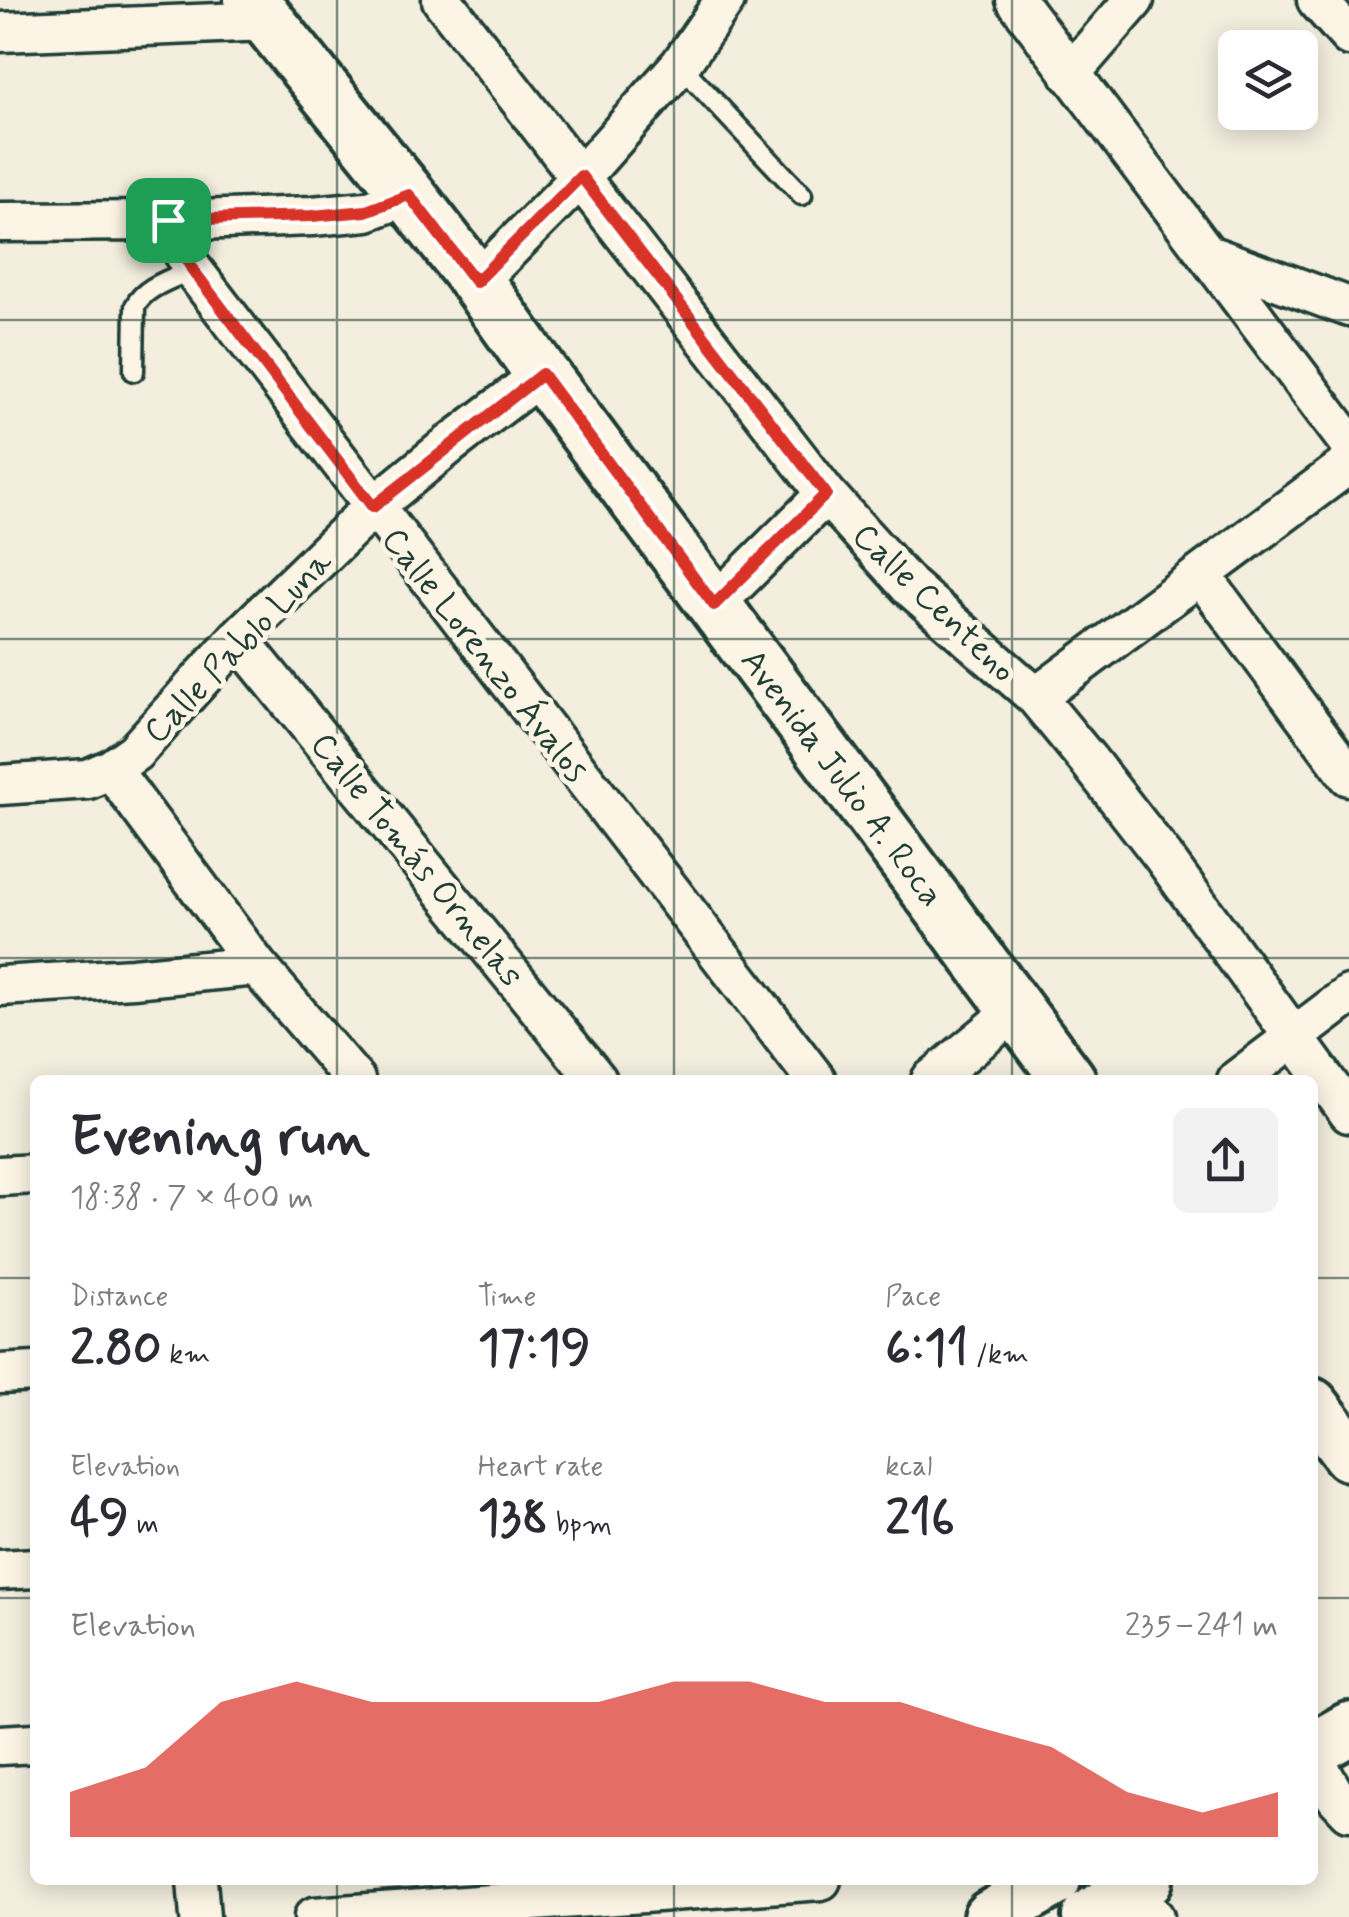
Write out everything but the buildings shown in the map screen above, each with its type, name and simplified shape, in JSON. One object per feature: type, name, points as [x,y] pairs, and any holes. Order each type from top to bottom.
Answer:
[{"type":"street","name":"Calle Centeno","points":[[442,0],[826,494],[909,586],[1036,697],[1162,855],[1349,1114]]},
{"type":"street","points":[[476,282],[581,176],[680,65],[725,0]]},
{"type":"street","points":[[1016,0],[1349,443]]},
{"type":"street","points":[[1070,74],[1134,0]]},
{"type":"street","points":[[1317,0],[1349,36]]},
{"type":"street","points":[[0,32],[259,10]]},
{"type":"street","name":"Avenida Julio A. Roca","points":[[259,10],[476,282],[1065,1075]]},
{"type":"street","points":[[0,222],[312,216],[366,211],[409,195]]},
{"type":"street","name":"Calle Lorenzo Ávalos","points":[[168,220],[192,269],[812,1075]]},
{"type":"street","points":[[1210,255],[1349,307]]},
{"type":"street","name":"Calle Pablo Luna","points":[[0,785],[88,779],[135,752],[238,638],[373,507],[542,374]]},
{"type":"street","points":[[1036,697],[1349,464]]},
{"type":"street","points":[[714,605],[826,494]]},
{"type":"street","points":[[1201,574],[1349,776]]},
{"type":"street","name":"Calle Tomás Ornelas","points":[[238,638],[592,1075]]},
{"type":"street","points":[[111,769],[257,966],[351,1075]]},
{"type":"street","points":[[0,986],[257,966]]},
{"type":"street","points":[[1244,1075],[1349,995]]},
{"type":"street","points":[[937,1075],[1016,1010]]},
{"type":"street","points":[[0,1176],[30,1174]]},
{"type":"street","points":[[0,1374],[30,1372]]},
{"type":"street","points":[[1318,1414],[1349,1454]]},
{"type":"street","points":[[0,1570],[30,1568]]},
{"type":"street","points":[[1318,1749],[1349,1729]]},
{"type":"street","points":[[0,1745],[30,1743]]},
{"type":"street","points":[[1318,1764],[1336,1797],[1349,1810]]},
{"type":"street","points":[[197,1885],[200,1917]]},
{"type":"street","points":[[314,1917],[752,1885]]},
{"type":"street","points":[[997,1901],[1040,1885]]},
{"type":"lane","points":[[680,65],[802,194]]},
{"type":"lane","points":[[134,370],[138,299],[148,290],[192,269]]},
{"type":"route","points":[[581,176],[826,494],[714,605],[542,374],[373,507],[192,269],[168,220],[366,211],[409,195],[476,282],[581,176]]}]
